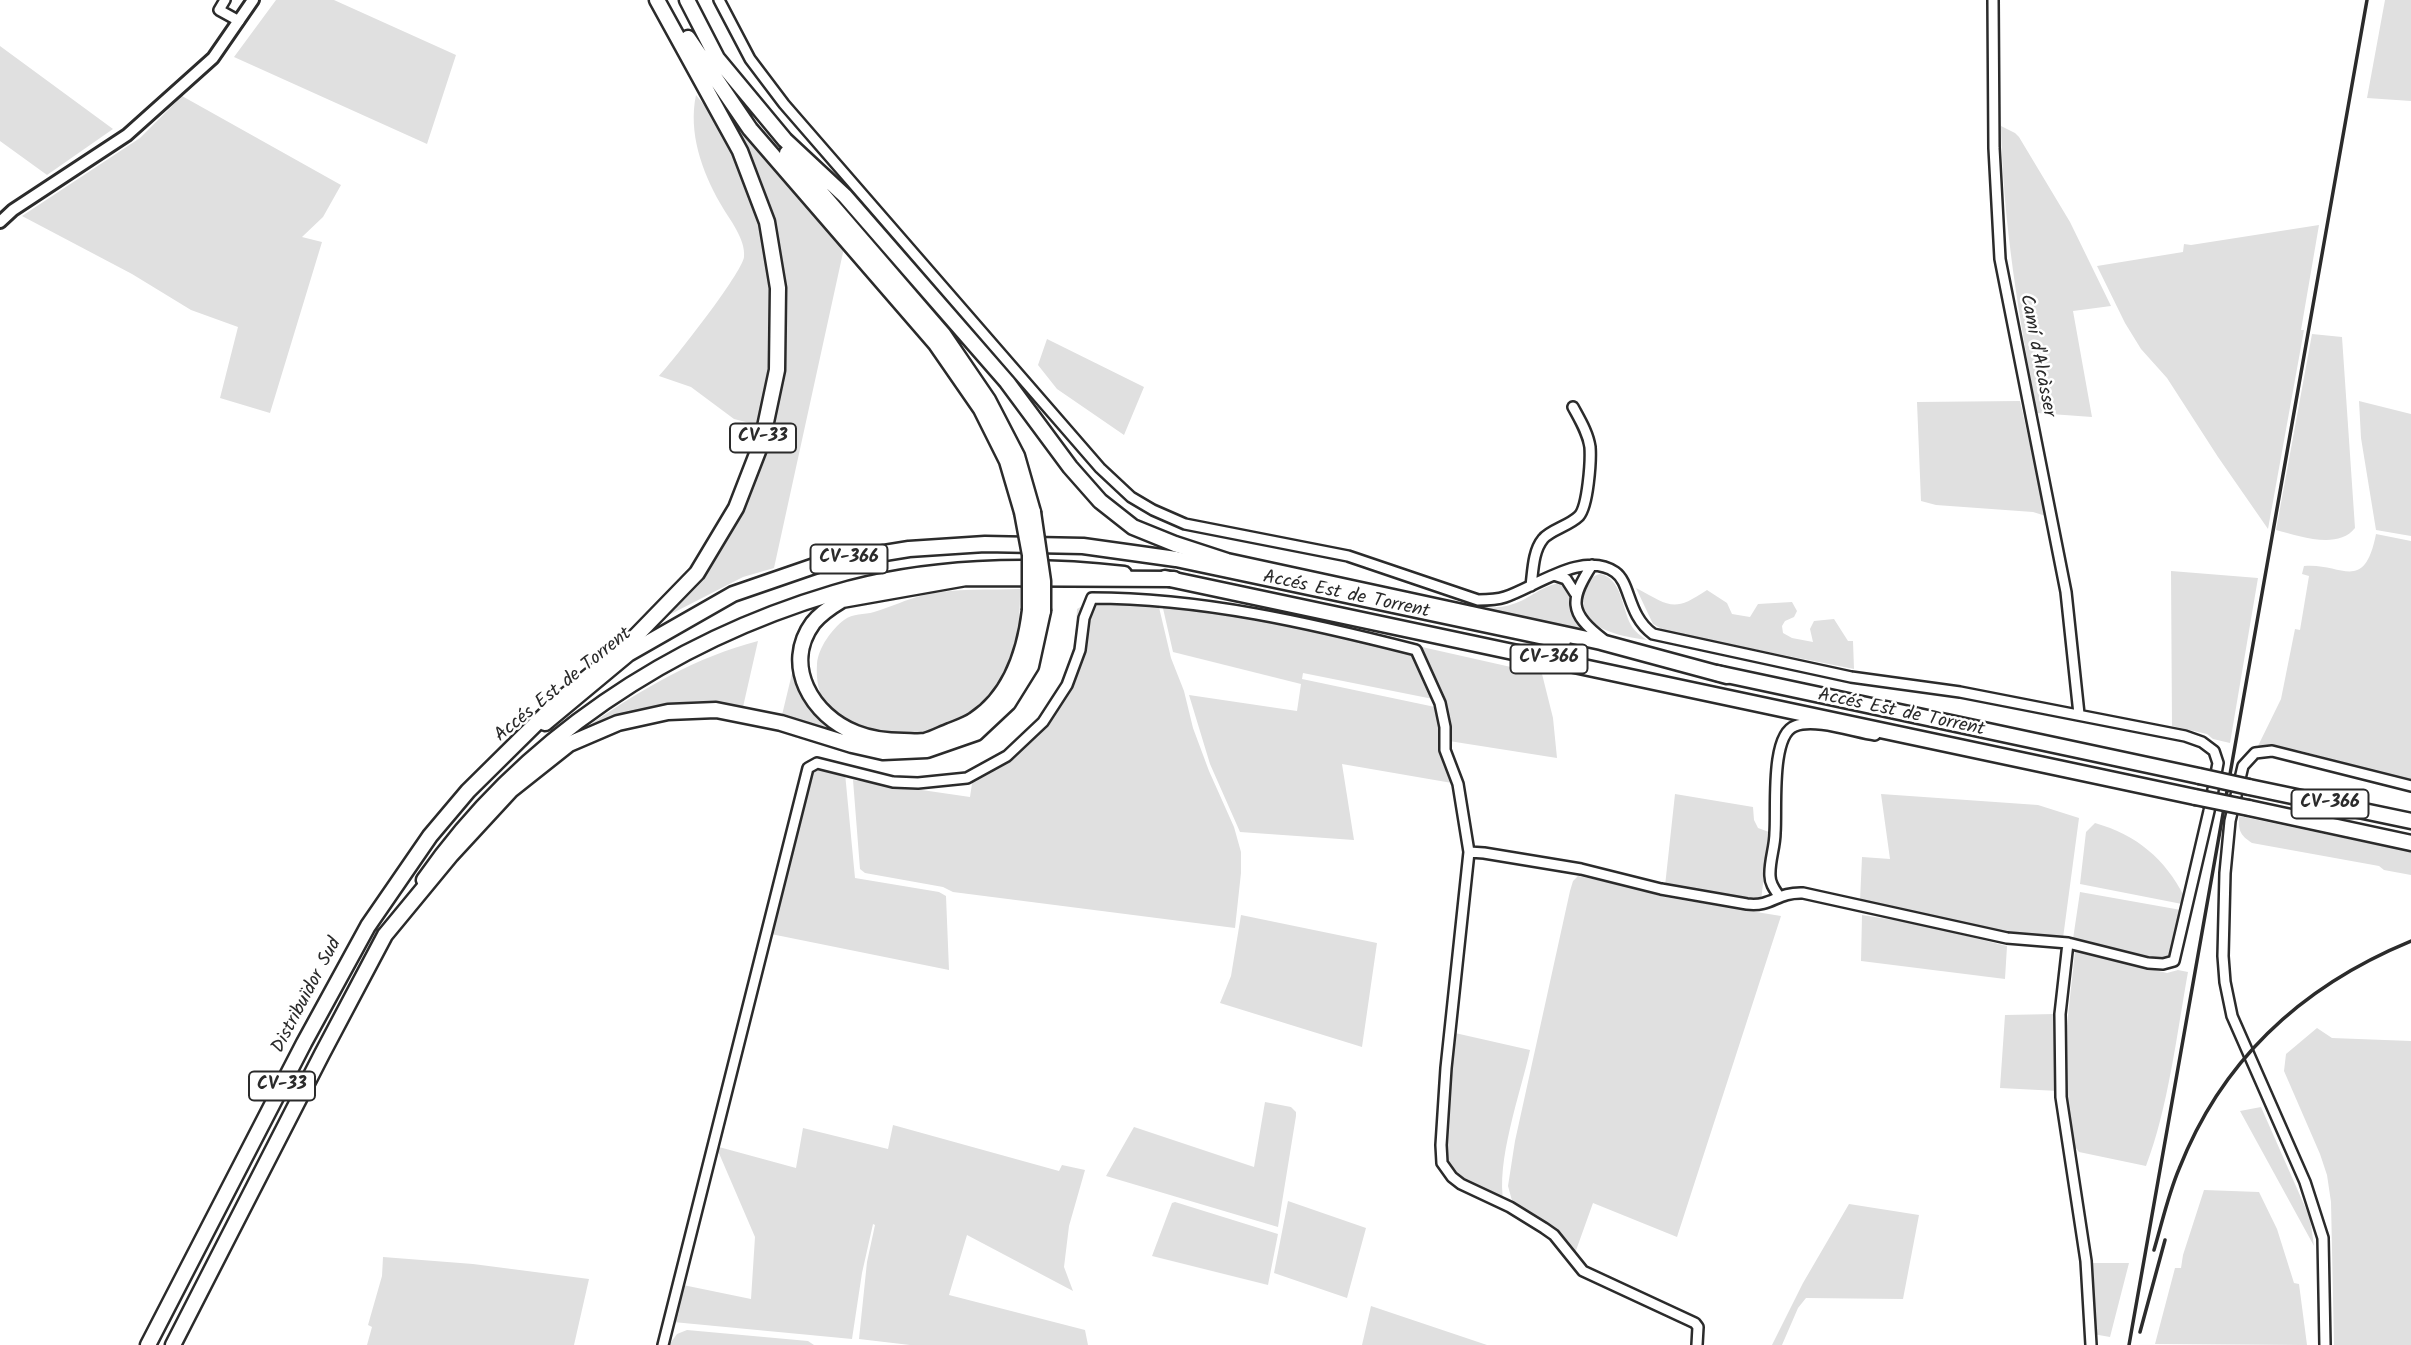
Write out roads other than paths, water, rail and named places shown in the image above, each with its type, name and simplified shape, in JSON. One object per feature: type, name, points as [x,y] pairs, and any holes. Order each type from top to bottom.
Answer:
[{"type":"main road","name":"CV-33","points":[[468,791],[559,701],[629,643],[697,572],[736,508],[762,441],[777,370],[778,288],[767,222],[740,151],[657,0]]},
{"type":"main road","points":[[667,0],[710,73],[750,129],[936,344],[981,409],[1028,512]]},
{"type":"main road","name":"CV-33","points":[[385,935],[451,855],[511,790],[569,744],[618,723],[668,712],[716,710],[781,723],[883,752],[927,750],[976,733],[1008,703],[1031,666],[1043,581],[1017,456],[1011,444],[988,400],[943,334],[755,116],[716,57],[687,0]]},
{"type":"main road","points":[[716,57],[785,140],[845,196],[1007,382],[1070,467],[1092,492],[1133,527],[1227,561],[1610,644],[1727,676]]},
{"type":"main road","name":"Accés Est de Torrent","points":[[468,791],[628,654],[733,594],[823,563],[909,549],[985,544],[1083,546],[1176,559],[2411,821]]},
{"type":"main road","name":"Accés Est de Torrent","points":[[385,935],[445,849],[505,783],[566,729],[646,673],[737,628],[835,592],[908,577],[985,569],[1080,569],[1174,579],[2411,843]]},
{"type":"main road","points":[[1037,610],[1017,667],[999,698],[973,721],[924,741],[886,741],[856,733],[820,708],[804,685],[800,662],[804,640],[814,622],[842,600],[966,578],[1174,579]]},
{"type":"main road","name":"Distribuïdor Sud","points":[[148,1345],[304,1043],[368,926],[430,836],[468,791]]},
{"type":"main road","name":"Distribuïdor Sud","points":[[173,1345],[385,935]]},
{"type":"street","points":[[225,0],[219,9],[239,21]]},
{"type":"street","points":[[0,222],[13,210],[127,135],[213,58],[253,0]]},
{"type":"street","points":[[719,0],[750,60],[784,104],[1100,468],[1131,497],[1153,510],[1185,524],[1348,556],[1478,600],[1501,599],[1553,575],[1586,564],[1604,566],[1618,573],[1642,626],[1653,634],[1670,640],[1851,677],[1960,692],[2079,714],[2193,739],[2214,751],[2218,763],[2174,961],[2162,964],[2068,943],[2007,938],[1803,893],[1788,892],[1769,903],[1747,904],[1661,889],[1581,869],[1469,852]]},
{"type":"street","name":"Camí d'Alcàsser","points":[[1993,0],[1994,148],[2000,259],[2066,592],[2079,714]]},
{"type":"street","points":[[1531,586],[1536,554],[1544,538],[1566,527],[1582,513],[1587,491],[1590,447],[1585,428],[1573,407]]},
{"type":"street","points":[[1575,593],[1592,565]]},
{"type":"street","points":[[1553,575],[1566,579],[1575,593],[1576,608],[1582,619],[1589,629],[1610,644]]},
{"type":"street","points":[[663,1345],[808,768],[817,763],[893,782],[919,783],[967,778],[1007,756],[1043,722],[1067,685],[1080,650],[1084,618],[1092,598],[1132,597],[1244,611],[1416,650],[1440,703],[1445,727],[1445,750],[1458,784],[1469,852],[1446,1068],[1442,1163],[1461,1184],[1544,1228],[1583,1271],[1695,1323],[1698,1327],[1698,1345]]},
{"type":"street","points":[[1779,896],[1770,876],[1776,831],[1776,786],[1783,738],[1794,726],[1815,724],[1879,736],[1924,739]]},
{"type":"street","points":[[2325,1345],[2323,1238],[2305,1182],[2232,1016],[2223,956],[2225,873],[2230,821],[2243,766],[2255,753],[2272,751],[2411,786]]},
{"type":"street","points":[[2068,943],[2060,1014],[2061,1097],[2085,1261],[2091,1345]]},
{"type":"railway","points":[[2129,1345],[2367,0]]},
{"type":"railway","points":[[2154,1250],[2175,1179],[2197,1129],[2218,1093],[2243,1060],[2271,1030],[2302,1003],[2372,959],[2411,941]]},
{"type":"railway","points":[[2140,1332],[2165,1240]]}]
